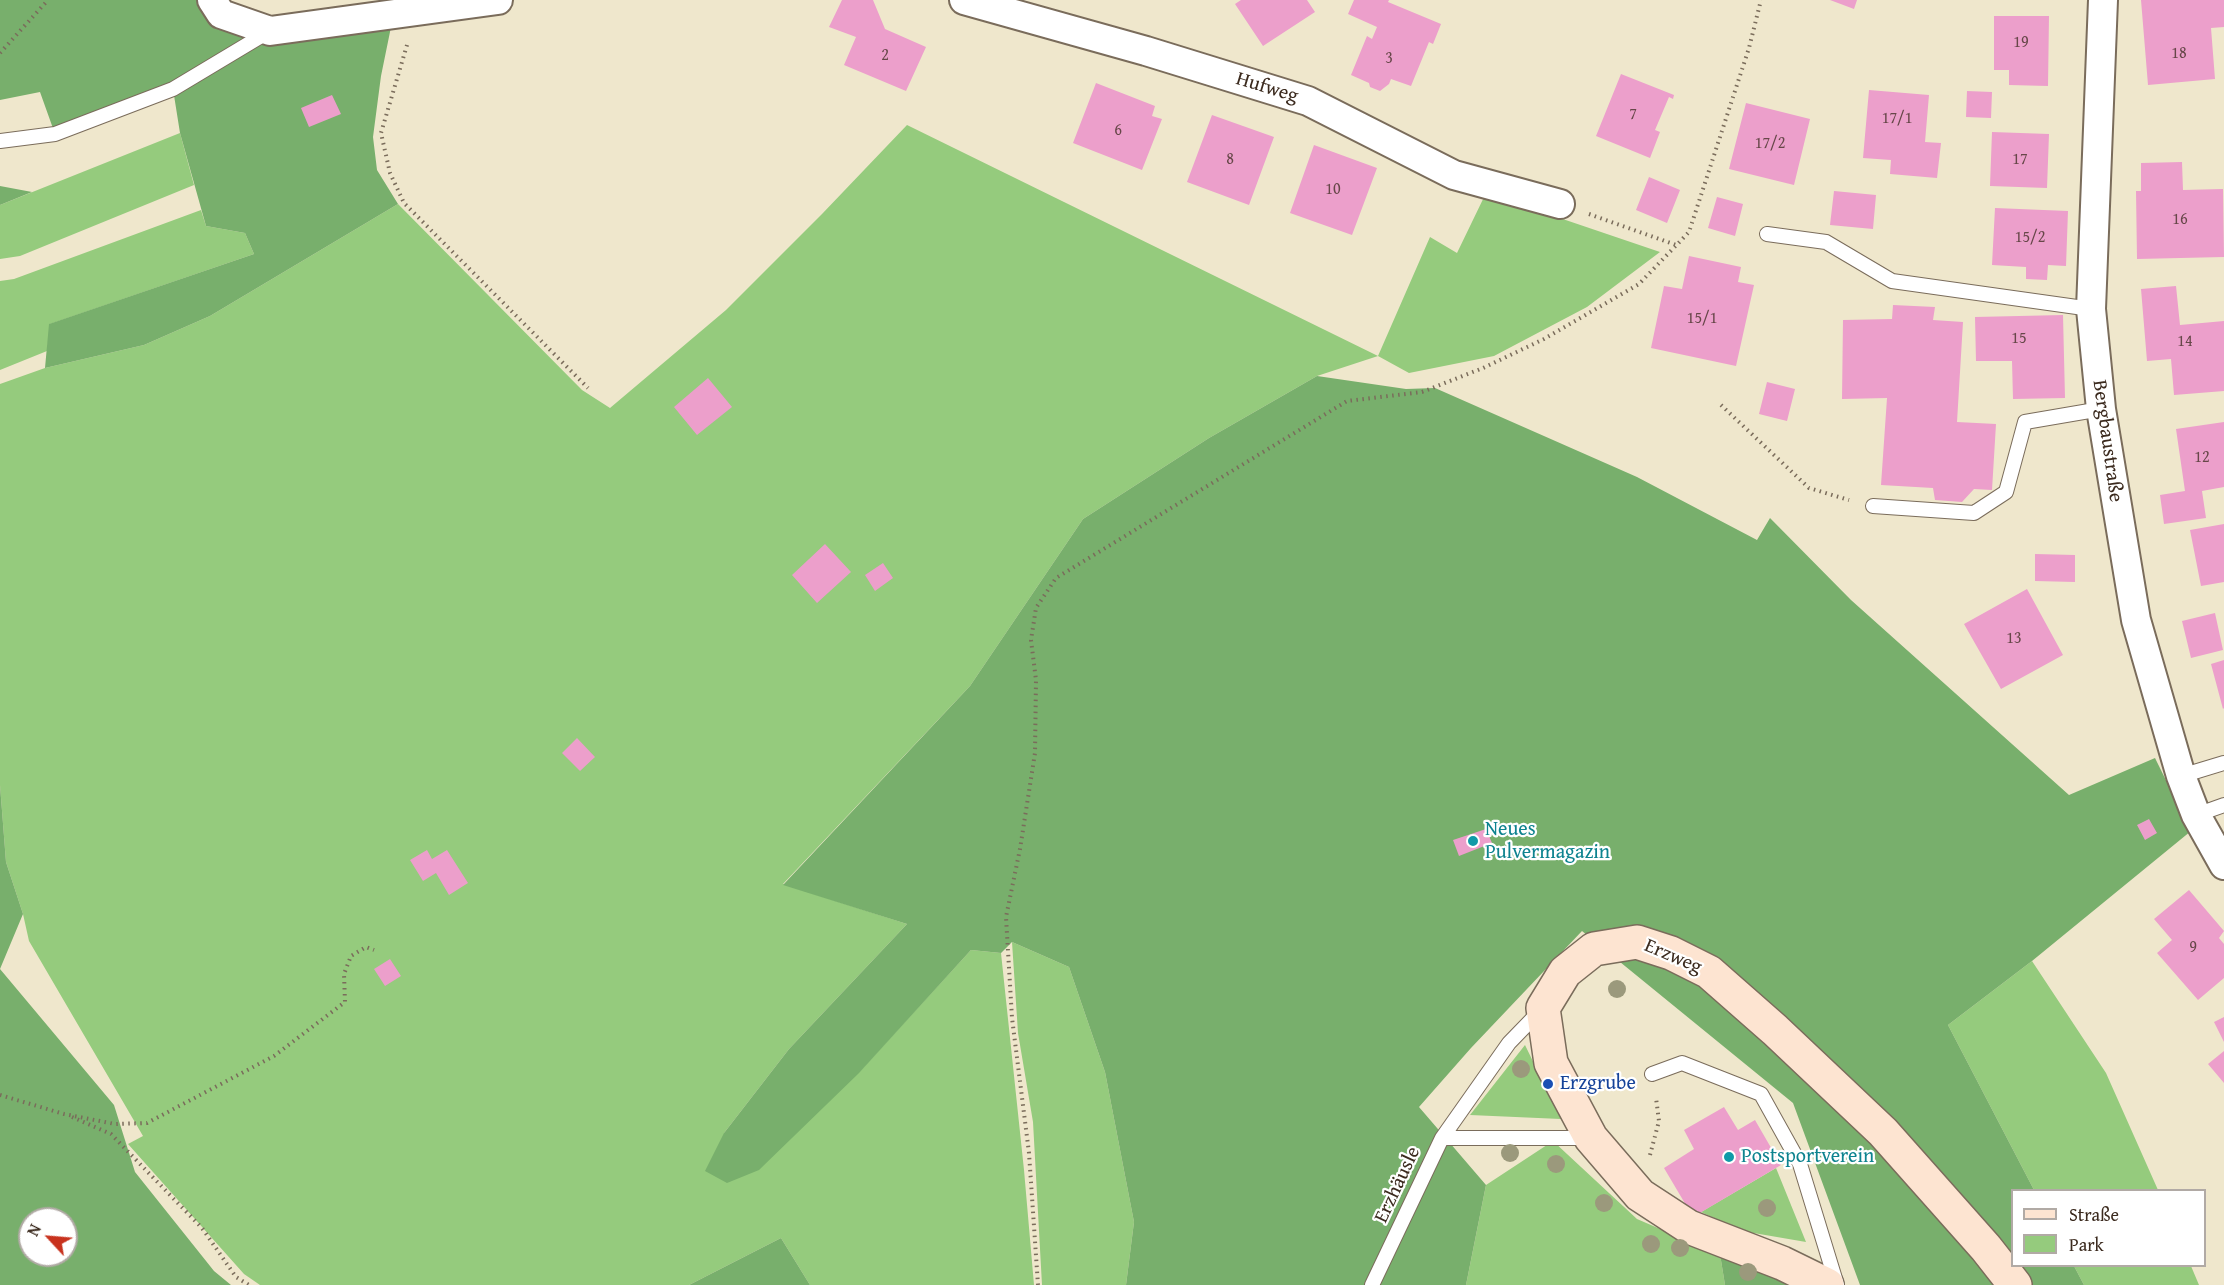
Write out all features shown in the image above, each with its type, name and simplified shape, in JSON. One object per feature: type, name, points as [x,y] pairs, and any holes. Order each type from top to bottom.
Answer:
[{"type":"street","points":[[212,0],[221,14],[270,30],[498,0]]},
{"type":"street","name":"Hufweg","points":[[964,0],[1146,51],[1308,101],[1454,175],[1560,204]]},
{"type":"street","name":"Bergbaustraße","points":[[2103,0],[2091,309],[2101,409],[2136,620],[2181,776],[2196,815],[2224,865]]},
{"type":"street","name":"Erzweg","points":[[1543,1008],[1565,972],[1594,949],[1637,942],[1671,952],[1709,972],[1775,1030],[1883,1132],[1986,1248],[2015,1285]]},
{"type":"street","points":[[1543,1008],[1551,1063],[1591,1138],[1640,1195],[1689,1227],[1782,1263],[1827,1285]]},
{"type":"lane","points":[[0,141],[55,134],[173,89],[270,30]]},
{"type":"lane","points":[[1767,234],[1826,242],[1892,281],[2091,309]]},
{"type":"lane","points":[[1873,506],[1974,513],[2006,492],[2025,422],[2101,409]]},
{"type":"lane","points":[[2181,776],[2224,763]]},
{"type":"lane","points":[[2196,815],[2224,805]]},
{"type":"lane","points":[[1442,1138],[1509,1043],[1543,1008]]},
{"type":"lane","points":[[1652,1074],[1682,1063],[1761,1094],[1800,1164],[1838,1285]]},
{"type":"lane","name":"Erzhäusle","points":[[1372,1285],[1442,1138],[1591,1138]]},
{"type":"path","points":[[0,53],[48,0]]},
{"type":"path","points":[[1038,1285],[1029,1153],[1012,1018],[1006,917],[1020,849],[1035,753],[1036,680],[1031,640],[1036,608],[1056,578],[1347,401],[1422,392],[1483,368],[1544,339],[1639,284],[1689,232],[1749,48],[1761,0]]},
{"type":"path","points":[[418,11],[394,82],[381,133],[390,173],[404,202],[588,388]]},
{"type":"path","points":[[1560,204],[1676,245]]},
{"type":"path","points":[[1721,405],[1809,488],[1873,506]]},
{"type":"path","points":[[0,1095],[64,1114],[115,1124],[147,1123],[274,1056],[345,1002],[344,974],[351,956],[366,947],[374,950]]},
{"type":"path","points":[[1640,1195],[1659,1121],[1652,1074]]},
{"type":"path","points":[[64,1114],[111,1134],[202,1228],[236,1277],[249,1285]]},
{"type":"green space","points":[[0,0],[197,0],[212,24],[276,43],[391,27],[381,76],[373,137],[377,170],[398,204],[210,316],[144,345],[45,368],[49,324],[254,254],[245,233],[206,226],[180,133],[173,89],[55,134],[40,92],[0,100]]},
{"type":"green space","points":[[907,125],[1378,356],[1317,376],[1209,438],[1083,519],[970,686],[783,884],[907,924],[789,1049],[724,1133],[859,1072],[971,950],[1001,953],[1034,1285],[810,1285],[781,1238],[689,1285],[260,1285],[244,1274],[128,1144],[143,1136],[29,941],[6,862],[0,785],[0,384],[45,368],[144,345],[210,316],[398,204],[582,390],[610,408],[726,310]]},
{"type":"green space","points":[[180,133],[194,185],[20,256],[0,259],[0,205]]},
{"type":"green space","points":[[0,186],[32,192],[0,205]]},
{"type":"green space","points":[[1486,193],[1660,252],[1587,307],[1494,356],[1409,373],[1378,356],[1430,237],[1457,253]]},
{"type":"green space","points":[[201,210],[206,226],[245,233],[254,254],[50,324],[47,351],[0,370],[0,281],[14,279]]},
{"type":"green space","points":[[1317,376],[1406,389],[1435,388],[1637,477],[1757,540],[1770,518],[1851,600],[2069,795],[2155,758],[2191,831],[2032,961],[1948,1025],[2033,1189],[2011,1189],[2011,1267],[2075,1267],[2084,1285],[1860,1285],[1793,1103],[1582,931],[1471,1048],[1419,1107],[1486,1185],[1466,1285],[1126,1285],[1134,1222],[1105,1072],[1069,967],[1012,942],[1001,953],[971,950],[859,1073],[759,1170],[727,1183],[705,1171],[724,1133],[789,1049],[907,924],[783,885],[970,686],[1083,519],[1209,438]]},
{"type":"green space","points":[[0,785],[6,862],[23,914],[0,969]]},
{"type":"green space","points":[[1012,942],[1069,967],[1105,1072],[1134,1222],[1126,1285],[1042,1285],[1033,1122],[1018,1033]]},
{"type":"green space","points":[[2032,961],[2106,1073],[2158,1189],[2033,1189],[1948,1025]]},
{"type":"green space","points":[[0,969],[114,1105],[135,1172],[214,1271],[231,1285],[0,1285]]},
{"type":"green space","points":[[1525,1045],[1561,1119],[1470,1115]]},
{"type":"green space","points":[[1553,1141],[1637,1219],[1688,1241],[1719,1248],[1725,1285],[1466,1285],[1486,1185]]},
{"type":"green space","points":[[1776,1168],[1806,1242],[1742,1231],[1701,1212]]},
{"type":"green space","points":[[781,1238],[810,1285],[689,1285]]},
{"type":"green space","points":[[1719,1248],[1825,1285],[1725,1285]]},
{"type":"green space","points":[[2075,1267],[2191,1267],[2199,1285],[2084,1285]]},
{"type":"building","points":[[842,0],[873,0],[885,29],[926,47],[906,91],[844,65],[856,37],[829,27]]},
{"type":"building","points":[[1241,0],[1307,0],[1315,12],[1263,46],[1235,4]]},
{"type":"building","points":[[1354,0],[1389,0],[1388,2],[1441,24],[1433,44],[1429,42],[1411,86],[1391,79],[1389,84],[1380,91],[1351,75],[1367,36],[1372,39],[1377,27],[1348,14]]},
{"type":"building","points":[[1830,0],[1857,0],[1854,9]]},
{"type":"building","points":[[2141,0],[2224,0],[2224,27],[2211,28],[2215,79],[2148,85]]},
{"type":"building","points":[[1994,16],[2049,16],[2048,86],[2009,85],[2009,70],[1994,70]]},
{"type":"building","points":[[1621,74],[1674,95],[1673,99],[1669,97],[1655,130],[1660,132],[1650,158],[1596,136]]},
{"type":"building","points":[[1096,83],[1155,106],[1152,116],[1162,119],[1142,170],[1073,143]]},
{"type":"building","points":[[1869,90],[1929,95],[1925,142],[1941,143],[1937,178],[1890,174],[1891,160],[1863,158]]},
{"type":"building","points":[[1967,91],[1992,92],[1991,118],[1966,117]]},
{"type":"building","points":[[332,95],[341,114],[309,127],[301,108]]},
{"type":"building","points":[[1746,103],[1810,119],[1794,185],[1729,169]]},
{"type":"building","points":[[1212,115],[1274,137],[1249,205],[1187,182]]},
{"type":"building","points":[[1992,132],[2049,134],[2047,188],[1990,186]]},
{"type":"building","points":[[1314,145],[1377,168],[1352,235],[1290,213]]},
{"type":"building","points":[[2182,162],[2183,190],[2223,189],[2224,257],[2137,259],[2136,191],[2141,191],[2141,163]]},
{"type":"building","points":[[1649,177],[1680,190],[1667,223],[1636,210]]},
{"type":"building","points":[[1834,191],[1876,195],[1873,229],[1830,225]]},
{"type":"building","points":[[1717,197],[1743,204],[1735,236],[1708,228]]},
{"type":"building","points":[[1995,208],[2068,211],[2066,266],[2048,265],[2047,280],[2026,279],[2026,267],[1992,265]]},
{"type":"building","points":[[1689,256],[1741,267],[1738,282],[1754,285],[1736,366],[1651,348],[1664,286],[1682,289]]},
{"type":"building","points":[[2176,286],[2180,325],[2224,321],[2224,391],[2174,395],[2171,359],[2147,361],[2141,289]]},
{"type":"building","points":[[1893,305],[1935,307],[1933,320],[1963,322],[1957,422],[1996,424],[1992,490],[1974,489],[1962,502],[1935,500],[1933,488],[1881,485],[1887,398],[1842,399],[1843,320],[1892,319]]},
{"type":"building","points":[[2063,315],[2065,398],[2013,399],[2012,361],[1976,361],[1975,317]]},
{"type":"building","points":[[708,378],[732,407],[697,435],[674,407]]},
{"type":"building","points":[[1767,382],[1795,389],[1787,421],[1759,414]]},
{"type":"building","points":[[2224,422],[2224,487],[2202,491],[2206,518],[2164,524],[2160,495],[2185,491],[2176,429]]},
{"type":"building","points":[[2224,524],[2224,582],[2201,586],[2190,530]]},
{"type":"building","points":[[825,544],[851,572],[817,603],[792,575]]},
{"type":"building","points":[[2035,554],[2075,555],[2075,582],[2035,581]]},
{"type":"building","points":[[883,563],[893,578],[875,591],[865,575]]},
{"type":"building","points":[[2027,589],[2063,655],[2001,689],[1964,624]]},
{"type":"building","points":[[2215,613],[2223,650],[2191,658],[2182,621]]},
{"type":"building","points":[[2224,660],[2224,708],[2223,709],[2211,664]]},
{"type":"building","points":[[577,738],[595,757],[580,771],[562,753]]},
{"type":"building","points":[[2149,819],[2157,833],[2145,840],[2137,825]]},
{"type":"building","name":"Neues Pulvermagazin","points":[[1486,829],[1492,843],[1459,856],[1453,840]]},
{"type":"building","points":[[427,850],[432,859],[447,850],[468,883],[449,895],[436,873],[423,881],[410,860]]},
{"type":"building","points":[[2189,890],[2224,931],[2219,938],[2224,944],[2224,978],[2198,1000],[2157,953],[2172,940],[2154,919]]},
{"type":"building","points":[[390,959],[401,976],[385,986],[374,969]]},
{"type":"building","points":[[2224,1017],[2224,1042],[2214,1022]]},
{"type":"building","points":[[2224,1051],[2224,1083],[2208,1064]]},
{"type":"building","name":"Postsportverein","points":[[1724,1107],[1738,1130],[1755,1120],[1781,1165],[1693,1217],[1664,1168],[1694,1149],[1684,1130]]},
{"type":"place","name":"Neues Pulvermagazin","points":[[1473,841]]},
{"type":"place","name":"Erzgrube","points":[[1548,1084]]},
{"type":"place","name":"Postsportverein","points":[[1729,1157]]}]
